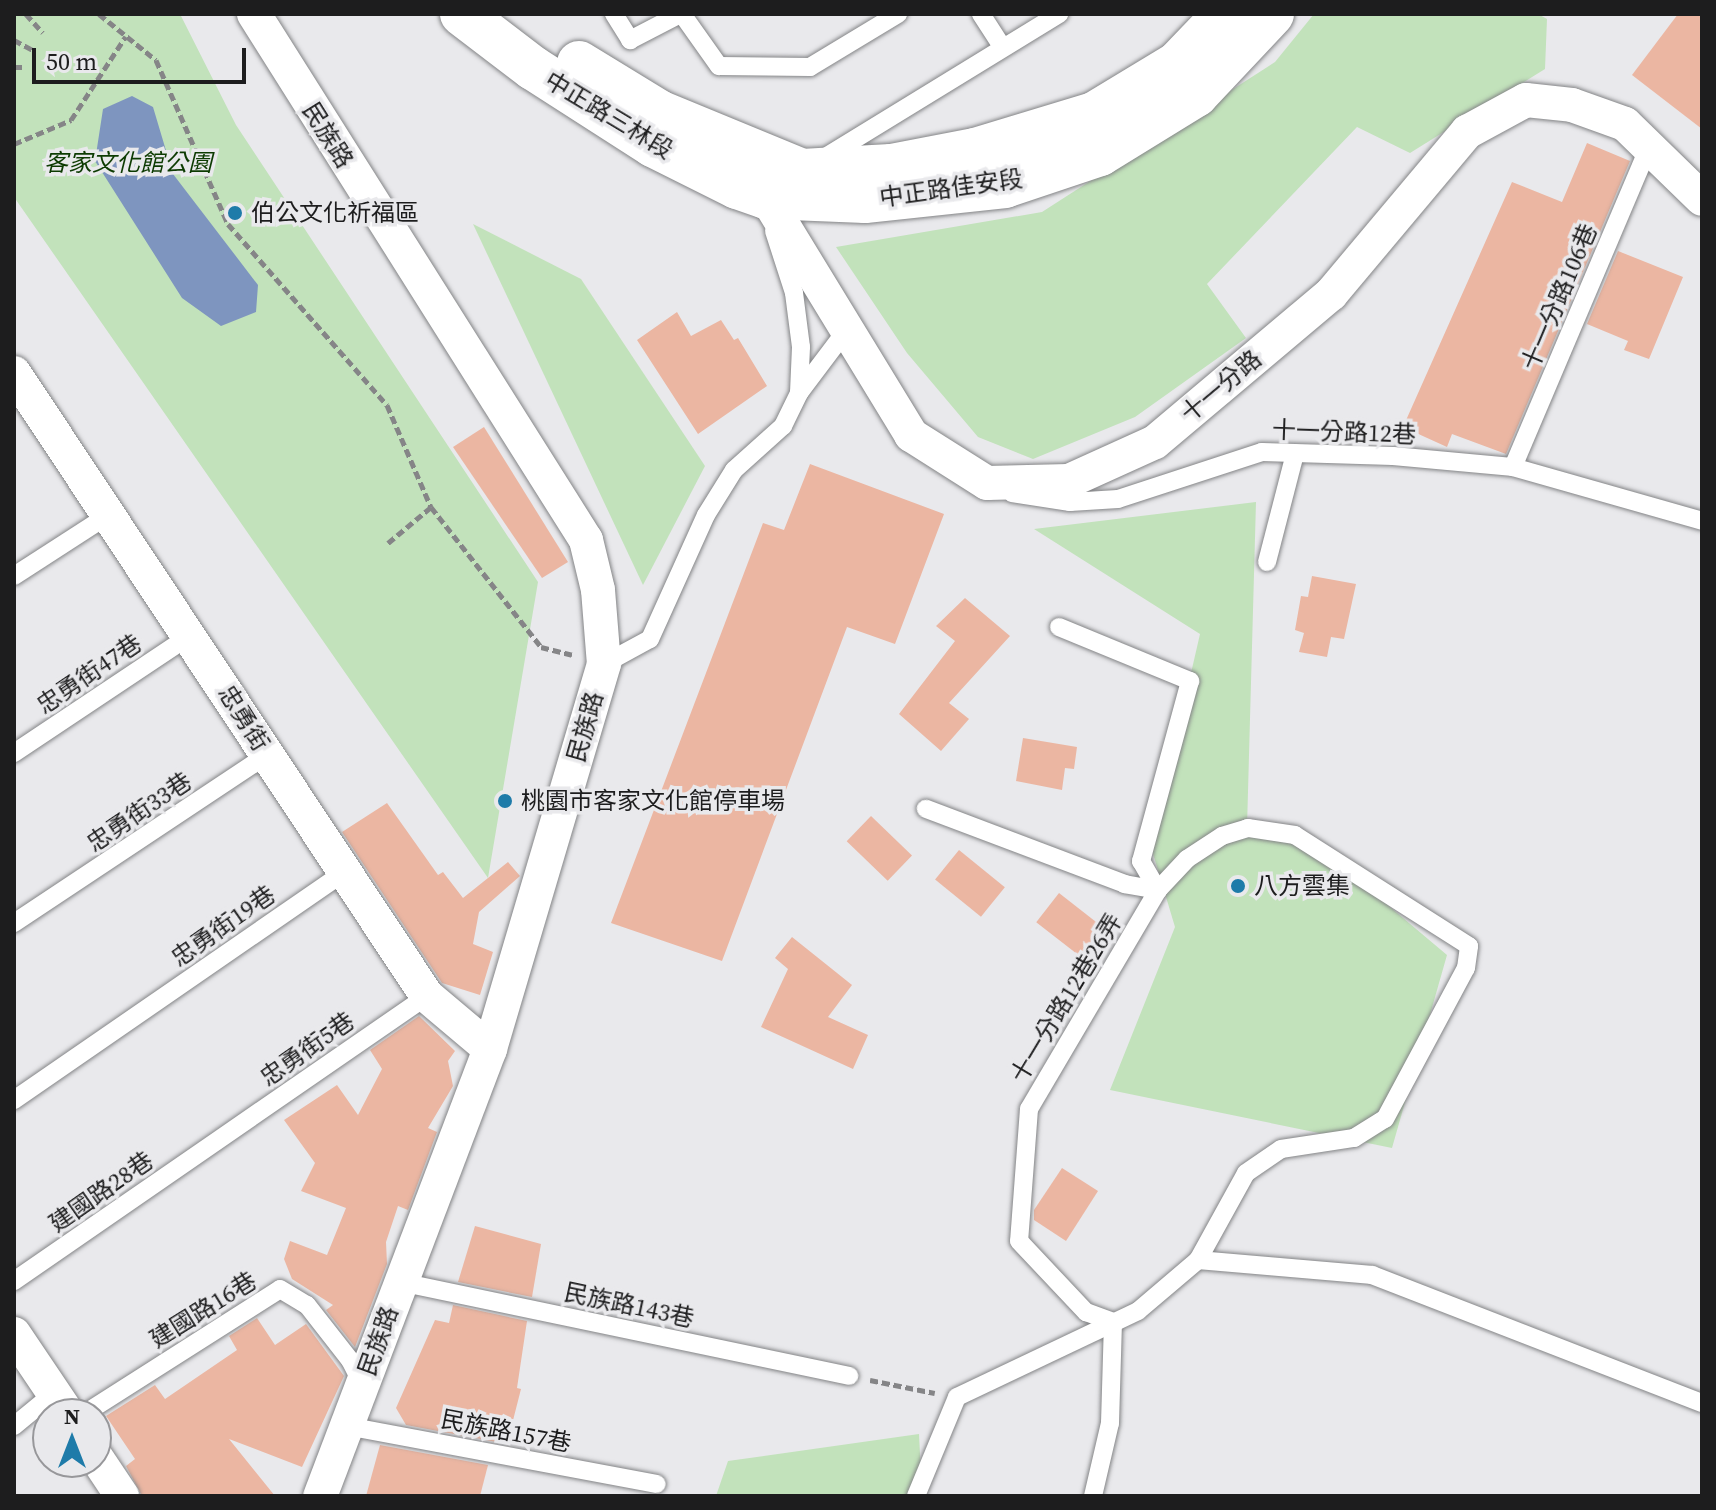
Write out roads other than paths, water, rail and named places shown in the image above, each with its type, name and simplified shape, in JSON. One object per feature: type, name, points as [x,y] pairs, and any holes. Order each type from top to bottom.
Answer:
[{"type":"main road","name":"中正路三林段","points":[[462,14],[533,68],[653,145],[766,197]]},
{"type":"main road","name":"中正路三林段","points":[[511,14],[547,43],[659,112],[802,171]]},
{"type":"main road","name":"中正路佳安段","points":[[802,171],[891,166],[975,150],[1094,114],[1177,64],[1225,14]]},
{"type":"main road","name":"中正路佳安段","points":[[766,197],[865,201],[1005,186],[1100,154],[1196,95],[1272,14]]},
{"type":"street","name":"民族路","points":[[254,14],[586,540],[598,590],[604,664],[490,1049],[320,1496]]},
{"type":"street","name":"十一分路","points":[[987,483],[1069,481],[1155,442],[1331,294],[1467,132],[1526,100],[1572,105],[1625,124],[1702,199]]},
{"type":"street","points":[[766,197],[911,435],[987,483]]},
{"type":"street","name":"忠勇街","points":[[19,391],[110,514],[427,996],[490,1049]]},
{"type":"street","points":[[14,1334],[57,1398]]},
{"type":"street","points":[[110,1478],[122,1496]]},
{"type":"lane","points":[[614,14],[630,40],[681,14],[719,66],[810,67],[898,14]]},
{"type":"lane","points":[[981,14],[1003,48]]},
{"type":"lane","points":[[799,393],[801,347],[794,293],[766,197],[802,171],[1059,14]]},
{"type":"lane","name":"十一分路106巷","points":[[1513,467],[1649,146]]},
{"type":"lane","points":[[604,664],[650,639],[706,515],[734,470],[783,426],[799,393],[848,328]]},
{"type":"lane","name":"十一分路12巷","points":[[987,483],[1026,498],[1118,499],[1262,452],[1513,467],[1702,521]]},
{"type":"lane","points":[[1267,562],[1295,454]]},
{"type":"lane","points":[[14,576],[110,514]]},
{"type":"lane","points":[[1059,627],[1190,681],[1141,861],[1158,890]]},
{"type":"lane","name":"忠勇街47巷","points":[[14,753],[191,635]]},
{"type":"lane","name":"忠勇街33巷","points":[[14,923],[267,755]]},
{"type":"lane","points":[[926,809],[1125,884],[1158,890]]},
{"type":"lane","name":"十一分路12巷26弄","points":[[1113,1322],[1086,1312],[1019,1241],[1029,1109],[1158,890],[1187,859],[1222,836],[1248,828],[1295,835],[1469,946],[1466,968],[1385,1119],[1354,1138],[1281,1149],[1246,1173],[1198,1260]]},
{"type":"lane","name":"忠勇街19巷","points":[[14,1100],[344,872]]},
{"type":"lane","name":"忠勇街5巷","points":[[214,1142],[427,996]]},
{"type":"lane","name":"建國路28巷","points":[[14,1281],[214,1142]]},
{"type":"lane","points":[[916,1496],[957,1397],[1138,1311],[1198,1260],[1372,1275],[1702,1403]]},
{"type":"lane","name":"民族路143巷","points":[[400,1282],[849,1376]]},
{"type":"lane","name":"建國路16巷","points":[[109,1398],[280,1289],[307,1305],[350,1360],[362,1385]]},
{"type":"lane","points":[[1093,1496],[1110,1423],[1113,1322]]},
{"type":"lane","name":"民族路157巷","points":[[347,1426],[657,1484]]},
{"type":"water","points":[[132,96],[153,107],[173,174],[258,285],[256,312],[221,326],[182,298],[95,161],[103,109]]},
{"type":"place","name":"伯公文化祈福區","points":[[235,213]]},
{"type":"place","name":"桃園市客家文化館停車場","points":[[505,801]]},
{"type":"place","name":"八方雲集","points":[[1238,886]]},
{"type":"park label","name":"客家文化館公園","points":[[128,163]]}]
